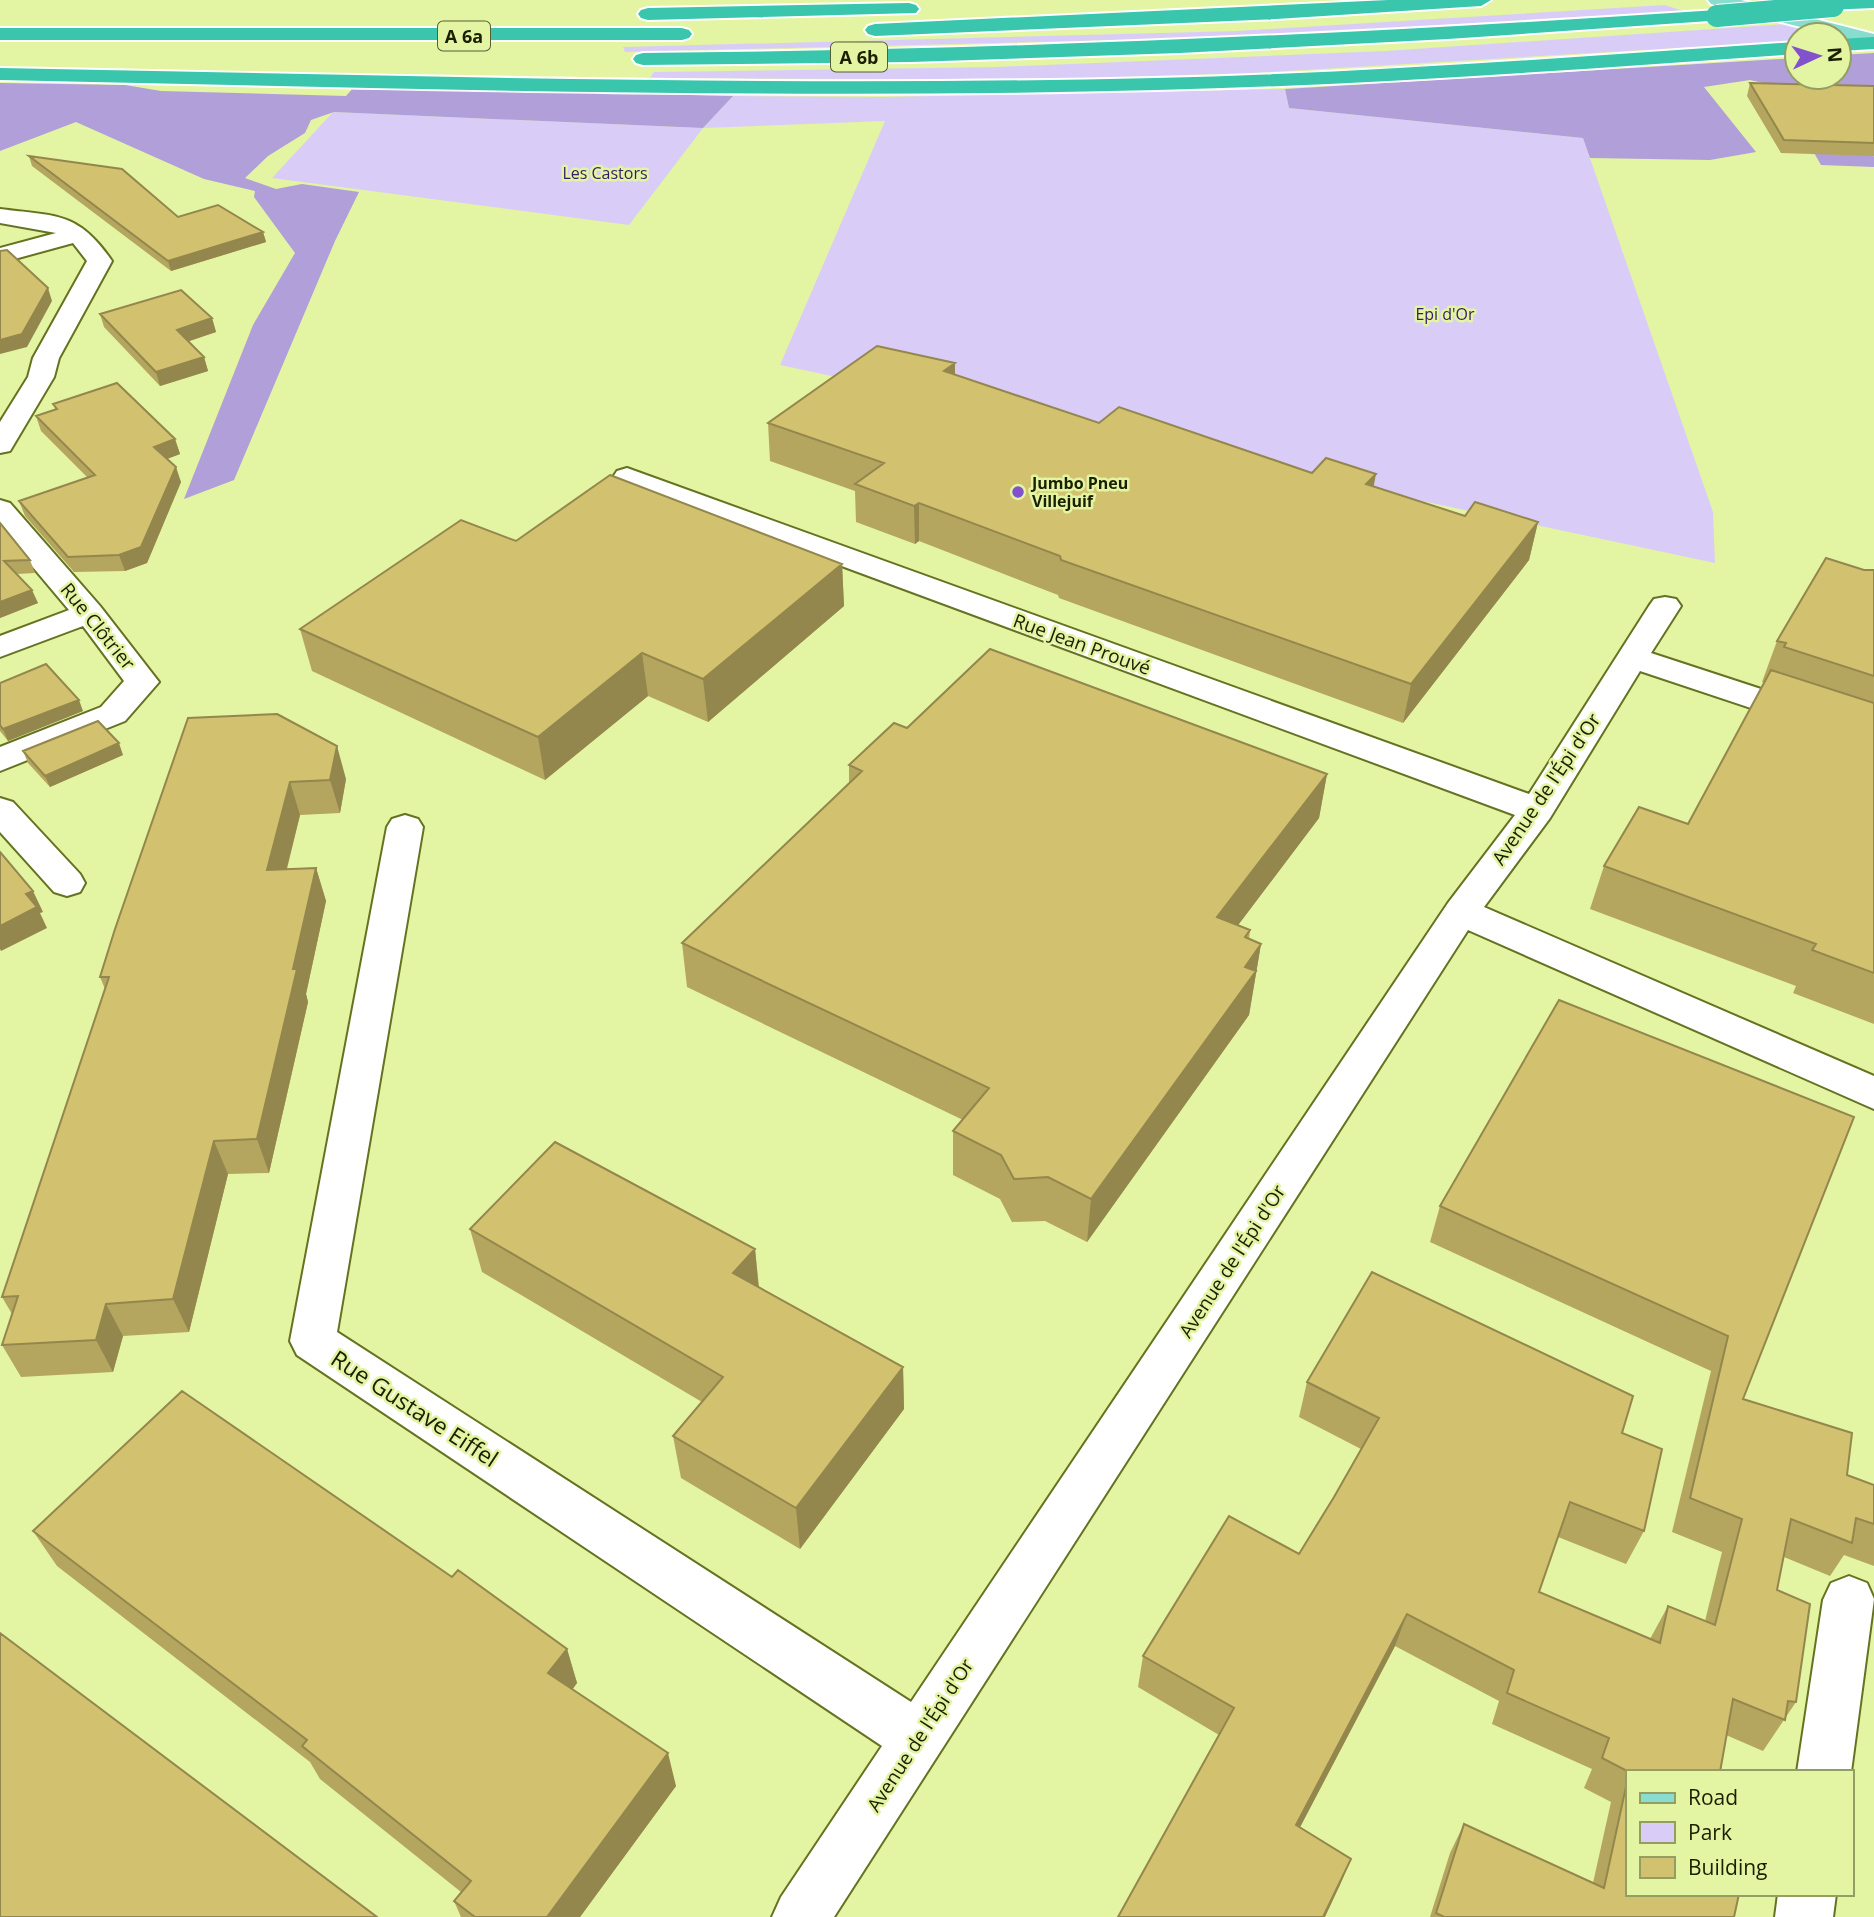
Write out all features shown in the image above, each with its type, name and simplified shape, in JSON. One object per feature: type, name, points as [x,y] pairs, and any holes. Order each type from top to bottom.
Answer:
[{"type":"highway","points":[[955,7],[1135,0]]},
{"type":"highway","points":[[850,30],[1276,13],[1481,0]]},
{"type":"highway","name":"A 6b","points":[[625,59],[899,56],[1195,46],[1508,31],[1717,8],[1833,6],[1874,2]]},
{"type":"highway","name":"A 6a","points":[[185,14],[531,15],[927,8]]},
{"type":"highway","points":[[1276,13],[1350,18],[1547,8]]},
{"type":"highway","name":"A 6a","points":[[0,34],[703,34]]},
{"type":"highway","points":[[1853,37],[1874,42]]},
{"type":"highway","points":[[0,74],[788,88],[1055,86],[1403,74],[1783,49]]},
{"type":"highway","points":[[0,57],[223,58]]},
{"type":"main road","points":[[1739,0],[1801,21]]},
{"type":"main road","points":[[1717,8],[1783,22]]},
{"type":"main road","points":[[1853,35],[1874,35]]},
{"type":"street","points":[[0,216],[55,223],[78,234],[100,261],[46,358],[41,377],[0,445]]},
{"type":"street","points":[[0,256],[78,234]]},
{"type":"street","points":[[0,390],[41,377]]},
{"type":"street","name":"Rue Jean Prouvé","points":[[627,477],[1537,810]]},
{"type":"street","name":"Rue Clôtrier","points":[[0,509],[89,613],[142,682],[113,714],[0,760]]},
{"type":"street","name":"Avenue de l'Épi d'Or","points":[[801,1917],[1461,912],[1537,810],[1665,606]]},
{"type":"street","points":[[0,647],[89,613]]},
{"type":"street","points":[[1633,658],[1874,738]]},
{"type":"street","points":[[0,810],[67,883]]},
{"type":"street","name":"Rue Gustave Eiffel","points":[[405,827],[313,1341],[918,1738]]},
{"type":"street","points":[[1461,912],[1874,1093]]},
{"type":"street","points":[[1824,1770],[1849,1600]]},
{"type":"street","points":[[1804,1917],[1807,1896]]},
{"type":"green space","points":[[1665,5],[1683,11],[1242,37],[625,52],[623,47],[1237,31]]},
{"type":"green space","points":[[1783,24],[1783,42],[1253,73],[1014,80],[650,78],[654,72],[996,67],[1385,51]]},
{"type":"green space","name":"Epi d'Or","points":[[1285,89],[1289,108],[1583,138],[1713,512],[1715,563],[780,365],[885,121],[703,128],[733,96],[883,97]]},
{"type":"green space","name":"Les Castors","points":[[333,112],[703,128],[629,225],[272,178]]},
{"type":"shaded area","points":[[1874,53],[1874,87],[1853,87],[1853,54]]},
{"type":"shaded area","points":[[1783,59],[1783,91],[1828,91],[1874,157],[1874,167],[1821,165],[1797,123],[1768,84],[1750,80],[1704,87],[1756,152],[1710,160],[1590,158],[1583,138],[1289,108],[1285,89]]},
{"type":"shaded area","points":[[0,83],[125,85],[161,91],[346,96],[354,87],[733,96],[703,128],[334,112],[311,120],[305,133],[268,156],[245,178],[276,189],[302,184],[359,192],[335,241],[234,480],[184,499],[253,325],[295,253],[254,197],[255,191],[204,179],[76,122],[0,151]]},
{"type":"building","points":[[1750,83],[1783,84],[1783,91],[1853,91],[1853,85],[1874,86],[1874,143],[1784,140]]},
{"type":"building","points":[[29,156],[122,169],[178,217],[218,205],[263,232],[168,261]]},
{"type":"building","points":[[7,250],[48,288],[22,334],[0,340],[0,251]]},
{"type":"building","points":[[181,290],[212,318],[177,330],[204,357],[156,372],[100,314]]},
{"type":"building","points":[[877,346],[955,363],[944,371],[1099,423],[1119,407],[1312,473],[1326,458],[1376,474],[1366,484],[1465,516],[1475,502],[1538,522],[1411,684],[1061,560],[1060,556],[919,503],[914,506],[855,484],[884,463],[768,423]]},
{"type":"building","points":[[117,383],[175,439],[154,447],[176,467],[141,547],[119,555],[68,557],[19,501],[95,475],[36,416],[57,409],[53,404]]},
{"type":"building","points":[[610,475],[842,564],[703,679],[642,653],[538,737],[300,629],[461,520],[516,541]]},
{"type":"building","points":[[0,523],[30,560],[4,561],[32,590],[0,602]]},
{"type":"building","points":[[1826,558],[1864,570],[1874,570],[1874,676],[1784,647],[1786,643],[1777,641]]},
{"type":"building","points":[[990,649],[1327,774],[1217,917],[1250,930],[1245,937],[1261,944],[1245,967],[1256,971],[1091,1199],[1048,1177],[1014,1179],[1001,1155],[953,1131],[989,1088],[682,943],[862,771],[849,765],[894,723],[907,728]]},
{"type":"building","points":[[46,664],[79,700],[3,729],[0,725],[0,683]]},
{"type":"building","points":[[1771,670],[1874,703],[1874,973],[1812,950],[1816,944],[1604,866],[1639,807],[1688,824]]},
{"type":"building","points":[[277,714],[337,746],[330,780],[290,782],[267,870],[316,868],[293,969],[297,969],[257,1139],[214,1141],[173,1299],[106,1304],[96,1340],[2,1345],[18,1296],[2,1297],[109,977],[100,977],[115,929],[188,718]]},
{"type":"building","points":[[98,721],[119,743],[45,776],[23,751]]},
{"type":"building","points":[[0,852],[33,891],[26,894],[37,907],[0,926]]},
{"type":"building","points":[[1559,1000],[1854,1117],[1743,1399],[1852,1433],[1847,1475],[1874,1485],[1874,1524],[1856,1518],[1852,1543],[1791,1519],[1777,1590],[1810,1604],[1796,1702],[1788,1701],[1785,1720],[1733,1699],[1720,1770],[1626,1770],[1602,1758],[1609,1738],[1507,1693],[1514,1670],[1407,1614],[1296,1825],[1351,1859],[1323,1917],[1118,1917],[1234,1708],[1143,1656],[1229,1516],[1299,1554],[1334,1497],[1379,1418],[1307,1382],[1372,1272],[1633,1396],[1622,1433],[1662,1449],[1644,1531],[1570,1502],[1539,1592],[1660,1643],[1668,1606],[1715,1625],[1742,1519],[1690,1498],[1728,1336],[1440,1206]]},
{"type":"building","points":[[555,1142],[755,1249],[733,1273],[903,1367],[796,1508],[673,1436],[723,1377],[470,1229]]},
{"type":"building","points":[[182,1391],[452,1577],[458,1570],[567,1649],[548,1673],[668,1753],[547,1917],[475,1917],[454,1901],[471,1881],[302,1746],[307,1740],[33,1531]]},
{"type":"building","points":[[0,1633],[377,1917],[0,1917]]},
{"type":"building","points":[[1626,1787],[1626,1896],[1739,1896],[1734,1917],[1444,1917],[1436,1913],[1464,1824],[1604,1888]]},
{"type":"place","name":"Jumbo Pneu Villejuif","points":[[1018,492]]}]
